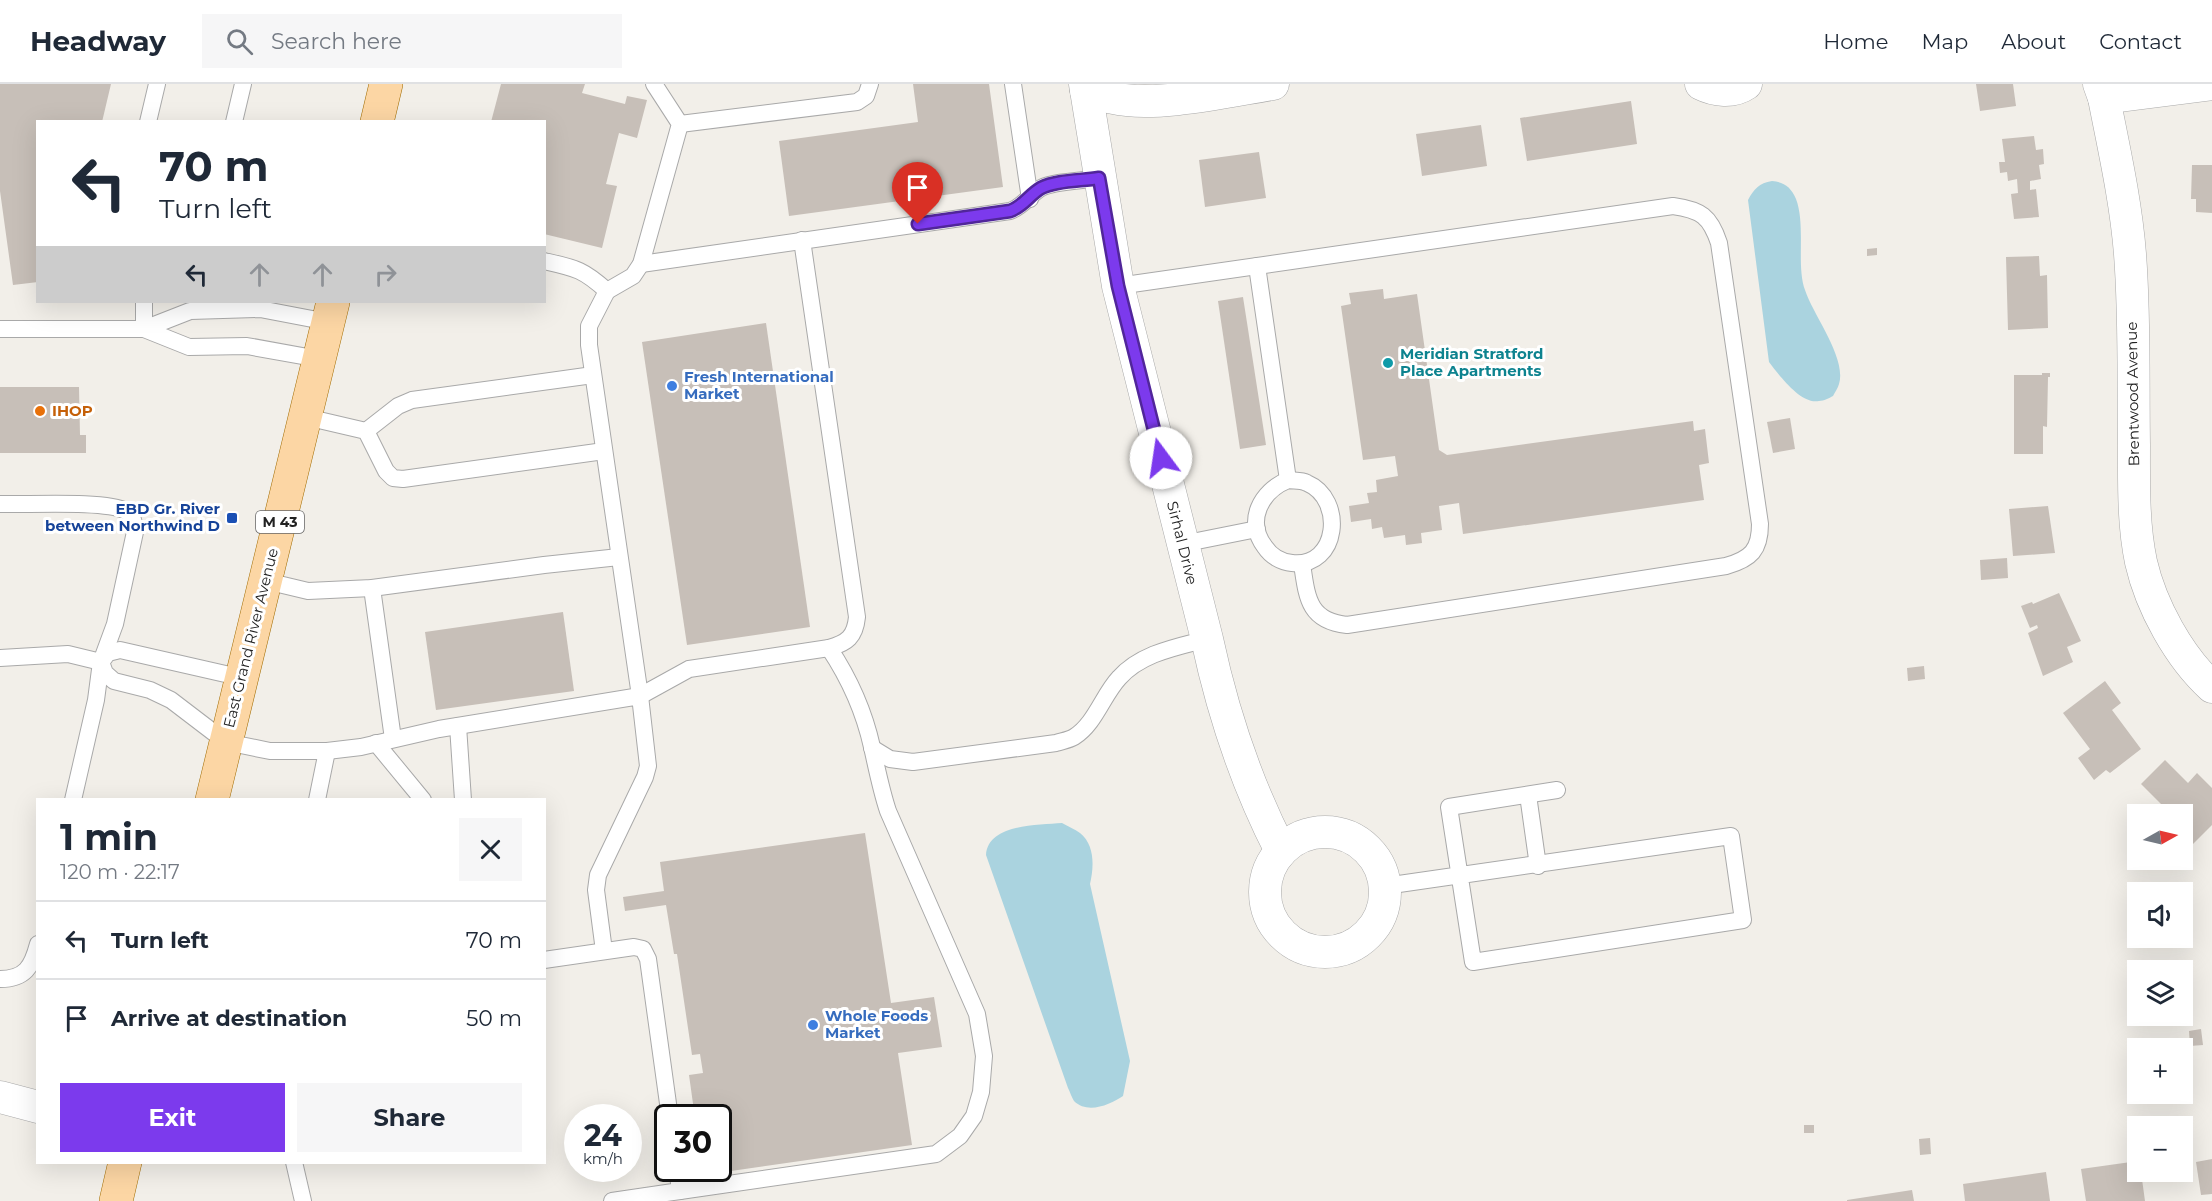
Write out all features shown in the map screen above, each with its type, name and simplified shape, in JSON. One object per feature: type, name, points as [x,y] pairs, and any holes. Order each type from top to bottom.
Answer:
[{"type":"main road","points":[[377,120],[386,84]]},
{"type":"main road","name":"East Grand River Avenue","points":[[212,798],[331,312]]},
{"type":"main road","points":[[116,1201],[125,1164]]},
{"type":"street","points":[[1086,87],[1114,99],[1140,101],[1184,98],[1273,84]]},
{"type":"street","points":[[1701,84],[1725,90],[1740,88],[1746,84]]},
{"type":"street","points":[[2101,91],[2212,84]]},
{"type":"street","name":"Sirhal Drive","points":[[1086,87],[1118,286],[1217,686],[1251,788],[1281,851]]},
{"type":"street","name":"Brentwood Avenue","points":[[2101,91],[2121,186],[2130,253],[2133,325],[2134,507],[2141,563],[2163,623],[2201,677],[2212,687]]},
{"type":"street","points":[[1315,832],[1335,832],[1353,838],[1369,850],[1380,866],[1385,886],[1384,906],[1376,924],[1363,939],[1346,948],[1327,952],[1307,949],[1289,940],[1276,925],[1267,907],[1265,888],[1270,868],[1281,851],[1296,839],[1315,832]]},
{"type":"street","points":[[0,1097],[36,1106]]},
{"type":"lane","points":[[148,120],[157,84]]},
{"type":"lane","points":[[234,120],[243,84]]},
{"type":"lane","points":[[604,951],[596,890],[598,875],[645,777],[648,766],[640,696],[593,375],[589,326],[607,291],[633,276],[641,264],[680,124],[654,84]]},
{"type":"lane","points":[[680,124],[857,102],[866,96],[870,84]]},
{"type":"lane","points":[[1013,84],[1030,198]]},
{"type":"lane","points":[[641,264],[1010,211],[1021,207],[1038,189],[1099,178]]},
{"type":"lane","points":[[1118,286],[1673,206],[1692,209],[1704,215],[1713,226],[1719,243],[1760,524],[1760,540],[1752,553],[1741,562],[1726,566],[1347,625],[1321,618],[1312,607],[1307,594],[1302,564]]},
{"type":"lane","points":[[101,662],[105,674],[114,681],[150,690],[171,700],[226,742],[270,751],[327,751],[458,726],[640,696],[689,669],[842,645],[856,630],[857,617],[802,240]]},
{"type":"lane","points":[[546,261],[589,274],[607,291]]},
{"type":"lane","points":[[1257,266],[1288,480]]},
{"type":"lane","points":[[144,303],[144,329]]},
{"type":"lane","points":[[0,329],[144,329],[190,311],[260,309],[331,312]]},
{"type":"lane","points":[[144,329],[189,347],[247,346],[319,359]]},
{"type":"lane","points":[[366,431],[398,406],[412,400],[593,375]]},
{"type":"lane","points":[[306,417],[366,431]]},
{"type":"lane","points":[[366,431],[386,471],[393,478],[403,479],[604,451]]},
{"type":"lane","points":[[1288,480],[1304,481],[1317,488],[1327,500],[1331,517],[1332,531],[1327,546],[1316,558],[1302,564],[1287,563],[1274,557],[1264,546],[1257,529],[1257,511],[1264,496],[1288,480]]},
{"type":"lane","points":[[0,504],[103,505],[126,511],[133,518],[135,532],[117,614],[101,662],[96,700],[73,798]]},
{"type":"lane","points":[[1182,544],[1257,529]]},
{"type":"lane","points":[[266,581],[308,591],[372,588],[619,557]]},
{"type":"lane","points":[[372,588],[385,741],[422,798]]},
{"type":"lane","points":[[872,748],[891,759],[913,762],[1056,743],[1074,736],[1089,722],[1119,678],[1136,663],[1164,651],[1207,639]]},
{"type":"lane","points":[[612,1201],[936,1154],[960,1136],[974,1116],[981,1092],[984,1056],[977,1014],[888,811],[879,784],[872,748],[852,688],[845,672],[829,648]]},
{"type":"lane","points":[[101,662],[108,653],[120,650],[243,678]]},
{"type":"lane","points":[[0,658],[68,654],[101,662]]},
{"type":"lane","points":[[458,726],[463,798]]},
{"type":"lane","points":[[317,798],[327,751]]},
{"type":"lane","points":[[1385,886],[1460,875],[1538,866],[1731,836],[1743,920],[1473,962],[1460,875],[1449,807],[1557,790]]},
{"type":"lane","points":[[1528,795],[1538,866]]},
{"type":"lane","points":[[546,960],[634,947],[643,950],[648,959],[668,1104]]},
{"type":"lane","points":[[0,979],[8,979],[25,973],[36,952]]},
{"type":"lane","points":[[294,1164],[303,1201]]},
{"type":"lane","points":[[679,1182],[680,1191]]},
{"type":"water","points":[[1772,181],[1787,186],[1796,199],[1800,221],[1802,280],[1838,362],[1839,386],[1833,396],[1823,400],[1812,401],[1798,394],[1769,362],[1748,200],[1757,187]]},
{"type":"water","points":[[1062,823],[1080,833],[1091,850],[1093,864],[1090,884],[1130,1061],[1123,1096],[1106,1105],[1092,1108],[1074,1101],[1068,1088],[986,855],[995,837],[1005,832],[1028,826]]},
{"type":"building","points":[[0,84],[111,84],[102,120],[36,120],[36,282],[13,285],[0,191]]},
{"type":"building","points":[[501,84],[585,84],[582,93],[625,104],[627,96],[647,100],[637,138],[619,133],[606,184],[617,186],[602,248],[546,234],[546,120],[492,120]]},
{"type":"building","points":[[913,84],[989,84],[1003,187],[789,216],[779,141],[918,122]]},
{"type":"building","points":[[1976,84],[2013,84],[2016,106],[1980,111]]},
{"type":"building","points":[[1631,101],[1637,144],[1527,161],[1520,118]]},
{"type":"building","points":[[1481,125],[1487,166],[1422,176],[1416,134]]},
{"type":"building","points":[[2034,136],[2036,150],[2043,149],[2044,164],[2039,165],[2041,179],[2030,181],[2030,190],[2036,189],[2039,217],[2014,219],[2011,194],[2018,193],[2017,179],[2008,181],[2007,172],[2000,173],[1999,162],[2005,162],[2002,139]]},
{"type":"building","points":[[1259,152],[1266,198],[1205,207],[1199,160]]},
{"type":"building","points":[[2192,165],[2212,165],[2212,213],[2196,212],[2196,199],[2191,199]]},
{"type":"building","points":[[1877,248],[1877,255],[1867,256],[1867,249]]},
{"type":"building","points":[[2039,256],[2040,276],[2047,275],[2048,328],[2008,330],[2006,257]]},
{"type":"building","name":"Meridian Stratford Place Apartments","points":[[1383,289],[1384,299],[1417,294],[1439,450],[1447,455],[1693,421],[1694,431],[1705,429],[1709,463],[1699,465],[1704,500],[1463,534],[1459,503],[1439,506],[1442,530],[1421,533],[1422,543],[1406,545],[1405,535],[1384,538],[1382,527],[1372,529],[1371,519],[1351,522],[1349,506],[1369,503],[1367,493],[1377,492],[1376,480],[1398,476],[1395,456],[1363,460],[1341,306],[1351,304],[1349,293]]},
{"type":"building","points":[[1243,297],[1266,445],[1240,449],[1218,301]]},
{"type":"building","points":[[766,323],[810,627],[687,645],[642,342]]},
{"type":"building","points":[[2042,373],[2050,373],[2047,427],[2043,426],[2043,454],[2014,454],[2014,375],[2042,375]]},
{"type":"building","name":"IHOP","points":[[0,387],[79,387],[80,435],[86,435],[86,453],[0,453]]},
{"type":"building","points":[[1790,418],[1795,449],[1773,453],[1767,422]]},
{"type":"building","points":[[2048,506],[2055,553],[2013,556],[2009,509]]},
{"type":"building","points":[[2007,558],[2008,578],[1981,580],[1980,560]]},
{"type":"building","points":[[2059,593],[2081,641],[2067,647],[2073,662],[2043,676],[2028,633],[2038,628],[2037,625],[2030,628],[2021,606],[2032,602],[2033,604]]},
{"type":"building","points":[[563,612],[574,691],[436,710],[425,632]]},
{"type":"building","points":[[1924,666],[1925,679],[1908,681],[1907,668]]},
{"type":"building","points":[[2105,681],[2121,703],[2112,710],[2141,749],[2110,773],[2106,770],[2094,780],[2078,758],[2090,749],[2063,713]]},
{"type":"building","points":[[2165,760],[2188,783],[2197,773],[2212,788],[2212,825],[2193,844],[2193,804],[2161,804],[2141,784]]},
{"type":"building","name":"Whole Foods Market","points":[[865,833],[891,1003],[934,997],[942,1047],[898,1053],[912,1145],[732,1171],[732,1104],[693,1104],[689,1075],[703,1073],[700,1054],[692,1055],[677,954],[674,954],[666,905],[625,911],[623,897],[664,891],[660,862]]},
{"type":"building","points":[[2201,1029],[2203,1045],[2193,1046],[2193,1038],[2189,1038],[2189,1031]]},
{"type":"building","points":[[1804,1125],[1814,1125],[1814,1133],[1804,1133]]},
{"type":"building","points":[[1930,1138],[1931,1154],[1920,1155],[1919,1139]]},
{"type":"building","points":[[2212,1159],[2212,1194],[2201,1195],[2196,1162]]},
{"type":"building","points":[[2127,1163],[2127,1182],[2142,1182],[2145,1201],[2086,1201],[2081,1169]]},
{"type":"building","points":[[2046,1172],[2050,1201],[1965,1201],[1963,1184]]},
{"type":"building","points":[[1912,1190],[1914,1201],[1847,1201],[1847,1200]]},
{"type":"place","name":"Meridian Stratford Place Apartments","points":[[1388,363]]},
{"type":"place","name":"Fresh International Market","points":[[672,386]]},
{"type":"place","name":"IHOP","points":[[40,411]]},
{"type":"place","name":"EBD Gr. River between Northwind D","points":[[232,518]]},
{"type":"place","name":"Whole Foods Market","points":[[813,1025]]},
{"type":"route","points":[[918,224],[1010,211],[1021,207],[1038,189],[1099,178],[1118,286],[1161,458]]}]
